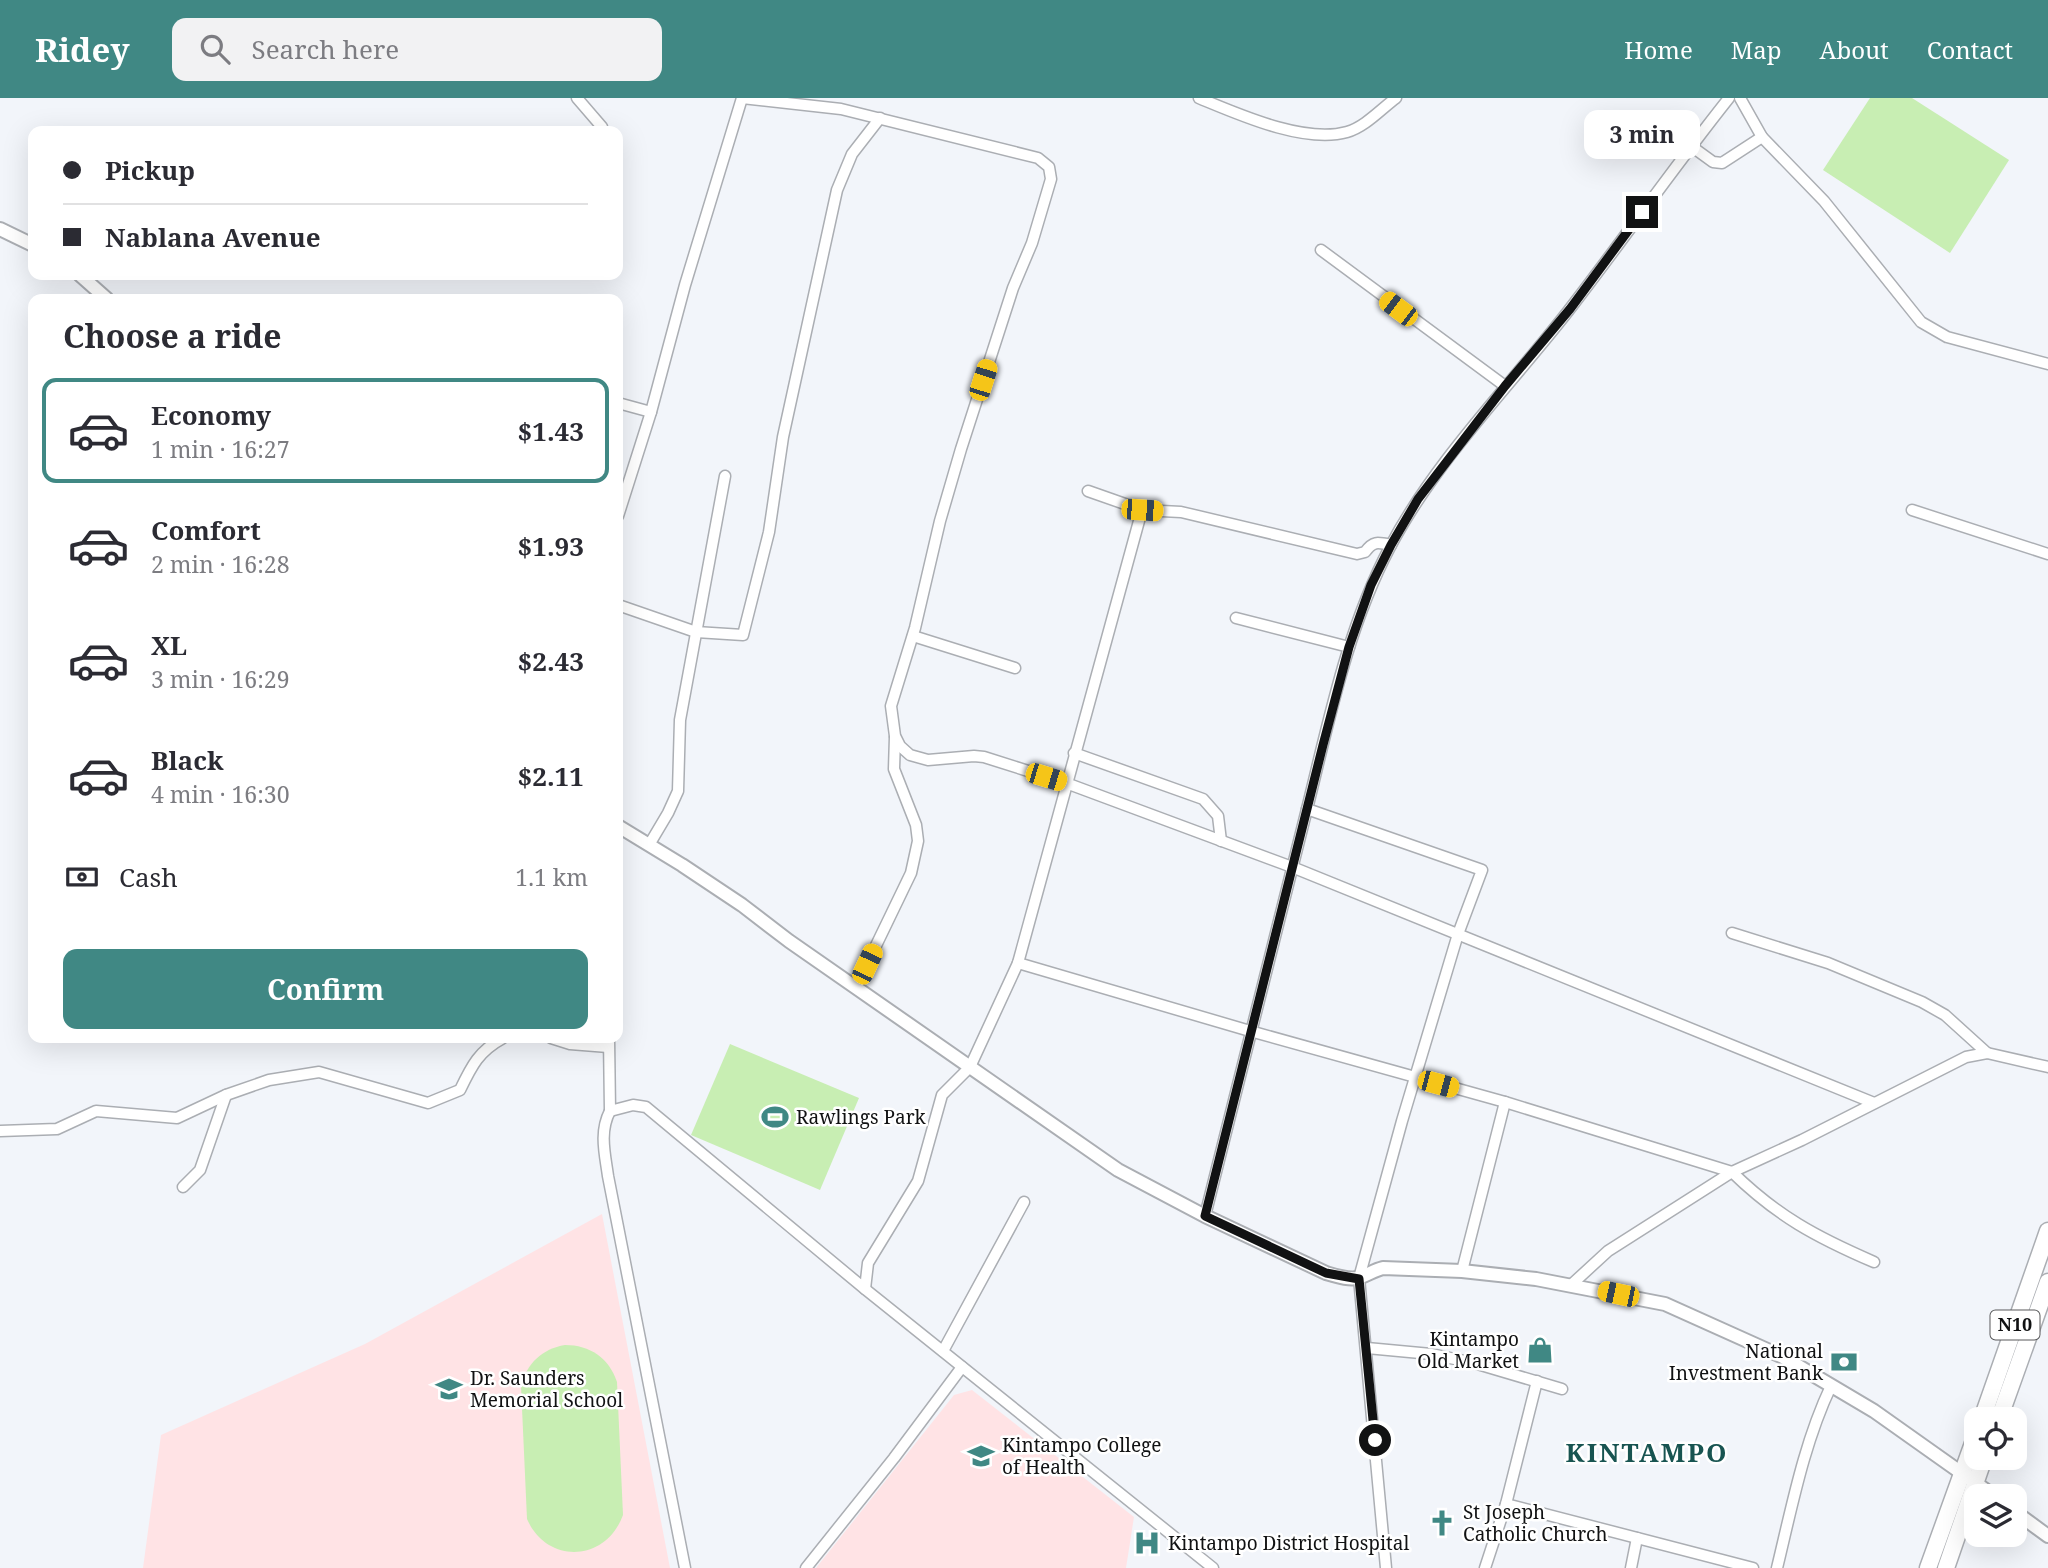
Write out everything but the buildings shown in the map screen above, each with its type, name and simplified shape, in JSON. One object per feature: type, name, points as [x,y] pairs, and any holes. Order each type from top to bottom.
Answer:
[{"type":"highway","name":"N10","points":[[1986,1407],[2048,1231]]},
{"type":"highway","name":"N10","points":[[2003,1407],[2048,1282]]},
{"type":"highway","points":[[1928,1568],[1964,1466]]},
{"type":"highway","points":[[1946,1568],[1980,1470]]},
{"type":"main road","points":[[0,229],[28,243]]},
{"type":"main road","points":[[86,280],[101,294]]},
{"type":"main road","points":[[623,829],[741,905],[1118,1170],[1205,1216],[1326,1273],[1359,1279],[1371,1271],[1383,1268],[1462,1270],[1571,1285],[1665,1304],[1759,1345],[1874,1410],[1976,1483]]},
{"type":"main road","points":[[2027,1521],[2048,1536]]},
{"type":"street","points":[[577,98],[602,126]]},
{"type":"street","points":[[623,501],[742,98],[829,107],[880,118],[1038,158],[1049,167],[1051,179],[1032,243],[1013,288],[961,449],[940,521],[913,636],[891,706],[895,736],[894,769],[916,825],[918,841],[911,873],[856,987]]},
{"type":"street","points":[[1199,98],[1247,118],[1296,131],[1332,134],[1360,127],[1396,98]]},
{"type":"street","points":[[1205,1216],[1349,647],[1371,585],[1418,499],[1505,386],[1570,309],[1729,98]]},
{"type":"street","points":[[1740,98],[1762,137],[1824,201],[1921,322],[1947,337],[2048,364]]},
{"type":"street","points":[[623,607],[696,632],[743,635],[769,532],[783,437],[837,190],[852,154],[880,118]]},
{"type":"street","points":[[1691,146],[1713,162],[1722,163],[1762,137]]},
{"type":"street","points":[[1321,250],[1505,386]]},
{"type":"street","points":[[623,404],[651,412]]},
{"type":"street","points":[[649,845],[678,791],[680,720],[725,476]]},
{"type":"street","points":[[623,478],[630,480]]},
{"type":"street","points":[[1088,491],[1142,510],[1181,512],[1357,554],[1365,552],[1372,543],[1391,545]]},
{"type":"street","points":[[866,1289],[868,1263],[918,1181],[942,1095],[970,1067],[1018,963],[1142,510]]},
{"type":"street","points":[[1912,510],[2048,554]]},
{"type":"street","points":[[1236,618],[1349,647]]},
{"type":"street","points":[[913,636],[1015,667]]},
{"type":"street","points":[[895,736],[900,746],[919,759],[974,755],[1066,783],[1292,867],[1874,1103]]},
{"type":"street","points":[[1074,753],[1203,799],[1218,816],[1221,841]]},
{"type":"street","points":[[1307,808],[1482,870],[1458,934],[1359,1279],[1386,1568]]},
{"type":"street","points":[[1732,933],[1828,963],[1922,1002],[1945,1015],[1987,1053]]},
{"type":"street","points":[[1018,963],[1505,1102],[1732,1172],[1759,1198],[1788,1219],[1821,1239],[1874,1262]]},
{"type":"street","points":[[0,1131],[57,1129],[96,1111],[177,1118],[226,1095],[269,1080],[319,1072],[428,1103],[460,1090],[473,1063],[494,1043]]},
{"type":"street","points":[[567,1043],[608,1043],[610,1111],[604,1121],[603,1133],[608,1176],[685,1568]]},
{"type":"street","points":[[1571,1285],[1608,1251],[1732,1172],[1966,1057],[1987,1053],[2048,1066]]},
{"type":"street","points":[[183,1186],[200,1170],[226,1095]]},
{"type":"street","points":[[1462,1270],[1505,1102]]},
{"type":"street","points":[[610,1111],[633,1105],[646,1107],[866,1289],[1213,1568]]},
{"type":"street","points":[[943,1351],[1024,1202]]},
{"type":"street","points":[[1367,1348],[1431,1354],[1474,1363],[1562,1389]]},
{"type":"street","points":[[806,1568],[962,1367]]},
{"type":"street","points":[[1485,1568],[1506,1504],[1536,1381]]},
{"type":"street","points":[[1777,1568],[1805,1454],[1819,1411],[1831,1386]]},
{"type":"street","points":[[1506,1504],[1753,1568]]},
{"type":"street","points":[[1631,1568],[1637,1538]]},
{"type":"shaded area","name":"Dr. Saunders Memorial School","points":[[602,1214],[670,1568],[143,1568],[161,1435],[365,1344]]},
{"type":"shaded area","name":"Kintampo College of Health","points":[[972,1390],[1134,1517],[1126,1568],[816,1568],[954,1395]]},
{"type":"green space","points":[[1870,98],[1912,98],[2009,160],[1950,253],[1823,170]]},
{"type":"green space","name":"Rawlings Park","points":[[730,1044],[859,1098],[820,1190],[691,1135]]},
{"type":"green space","points":[[565,1345],[583,1347],[597,1354],[609,1366],[617,1382],[623,1515],[615,1531],[604,1542],[576,1552],[548,1544],[536,1534],[527,1519],[521,1386],[527,1370],[537,1358],[549,1350]]},
{"type":"place","name":"Rawlings Park","points":[[775,1117]]},
{"type":"place","name":"Kintampo Old Market","points":[[1540,1350]]},
{"type":"place","name":"National Investment Bank","points":[[1844,1362]]},
{"type":"place","name":"Dr. Saunders Memorial School","points":[[449,1389]]},
{"type":"place","name":"Kintampo College of Health","points":[[981,1456]]},
{"type":"place","name":"St Joseph Catholic Church","points":[[1442,1523]]},
{"type":"place","name":"Kintampo District Hospital","points":[[1147,1543]]},
{"type":"district","name":"KINTAMPO","points":[[1647,1453]]},
{"type":"route","points":[[1375,1440],[1359,1279],[1326,1273],[1205,1216],[1323,745],[1349,647],[1371,585],[1418,499],[1505,386],[1570,309],[1642,212]]}]
